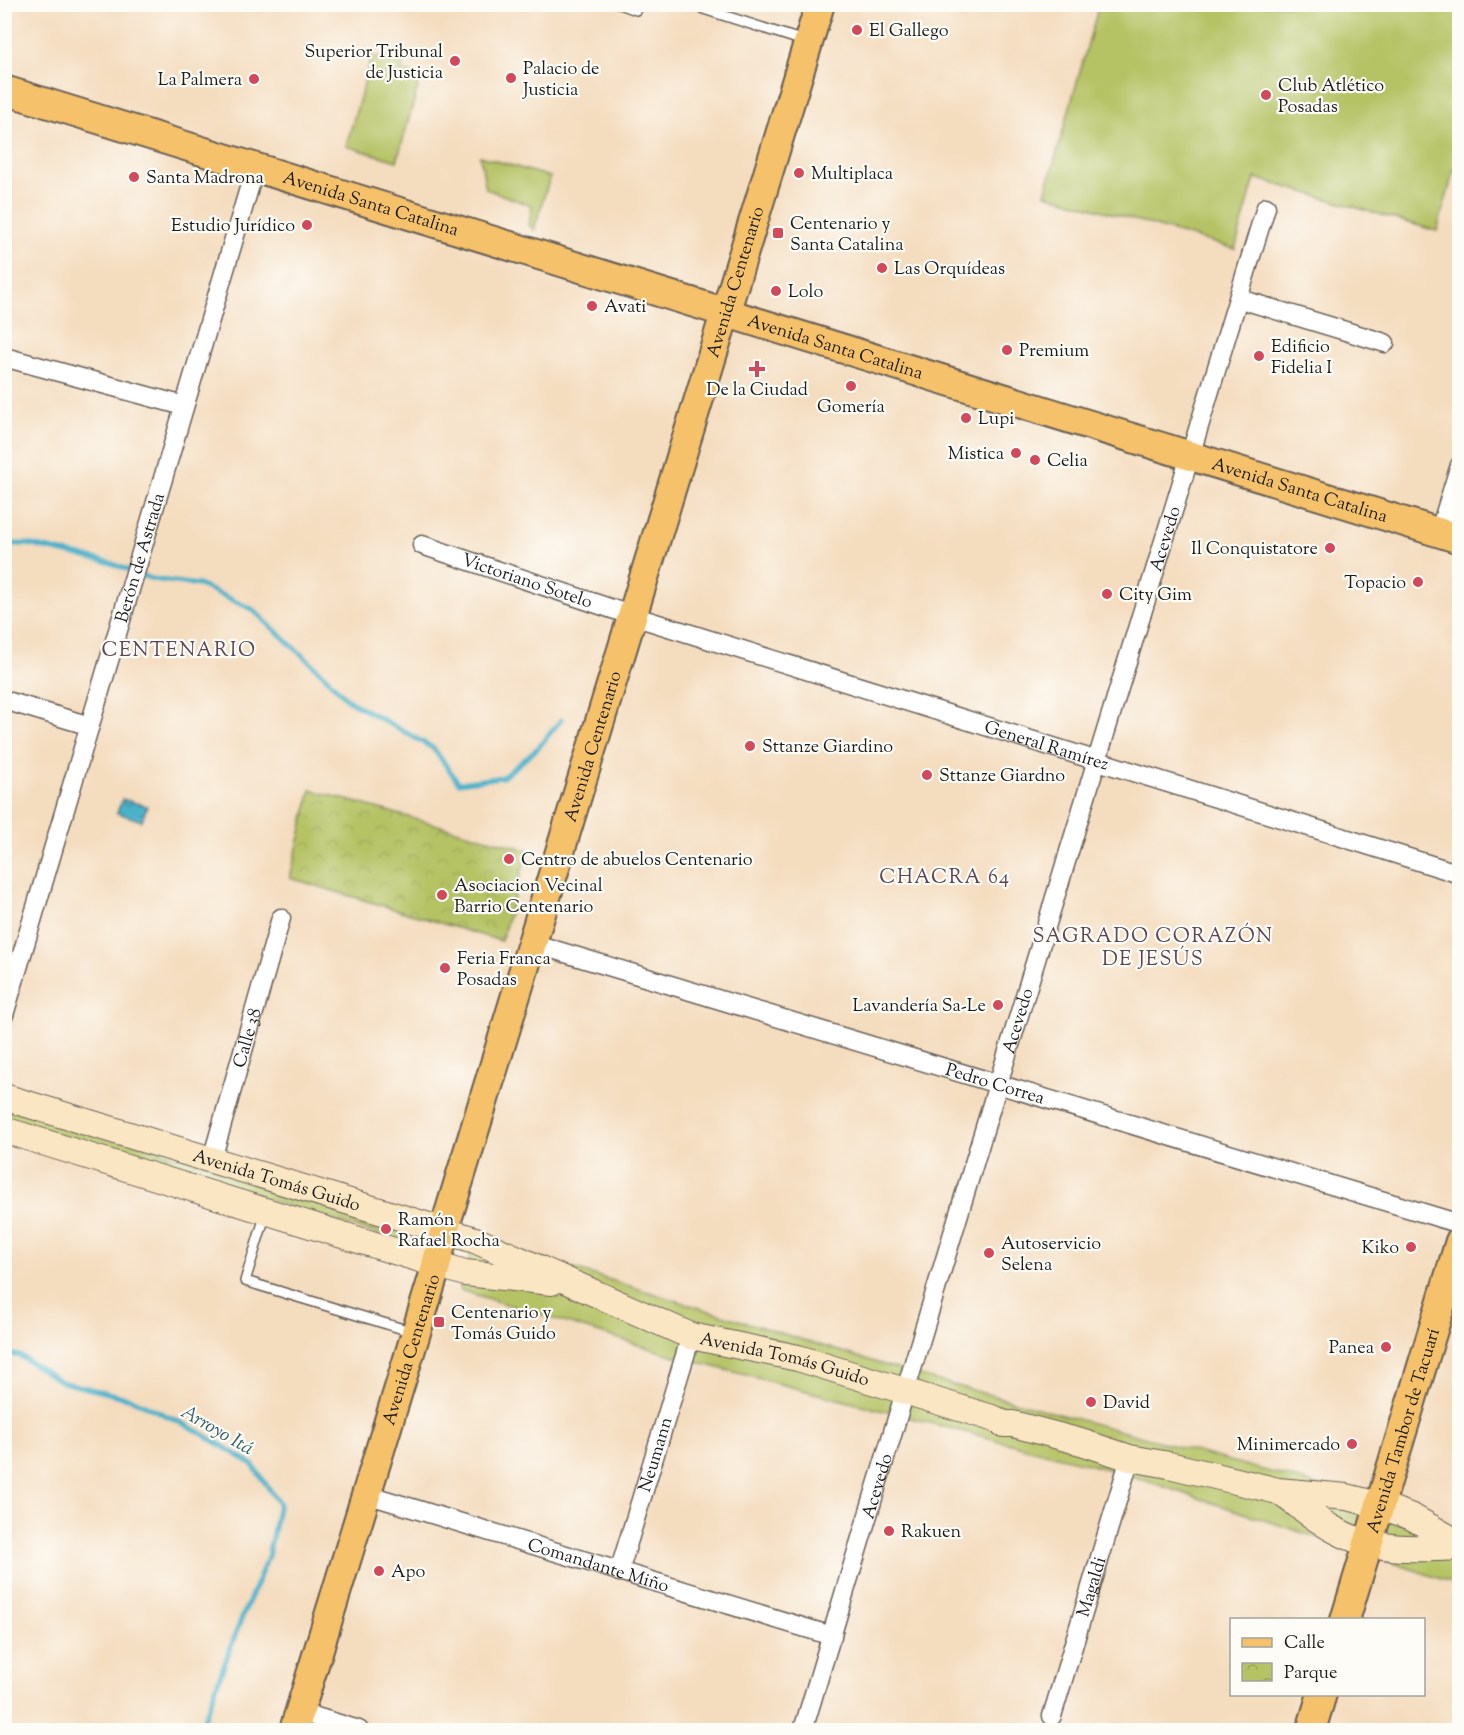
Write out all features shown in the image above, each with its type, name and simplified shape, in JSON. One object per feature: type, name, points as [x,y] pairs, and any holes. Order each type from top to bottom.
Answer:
[{"type":"main road","name":"Avenida Centenario","points":[[297,1721],[437,1263],[444,1230],[820,4]]},
{"type":"main road","name":"Avenida Santa Catalina","points":[[5,92],[1449,536]]},
{"type":"main road","name":"Avenida Tomás Guido","points":[[4,1096],[475,1240],[691,1336],[798,1358],[1130,1458],[1278,1491],[1347,1497],[1379,1505],[1412,1517],[1460,1545]]},
{"type":"main road","name":"Avenida Tomás Guido","points":[[4,1130],[465,1273],[579,1286]]},
{"type":"main road","name":"Avenida Tambor de Tacuarí","points":[[1346,1618],[1460,1241]]},
{"type":"main road","name":"Avenida Tomás Guido","points":[[1278,1491],[1336,1531],[1368,1543],[1401,1549],[1460,1545]]},
{"type":"main road","points":[[1311,1731],[1322,1696]]},
{"type":"street","name":"Berón de Astrada","points":[[4,1015],[255,168]]},
{"type":"street","name":"Acevedo","points":[[803,1731],[998,1084],[1240,299],[1266,207]]},
{"type":"street","points":[[1240,299],[1385,343]]},
{"type":"street","points":[[4,357],[184,406]]},
{"type":"street","points":[[1449,536],[1460,465]]},
{"type":"street","name":"Victoriano Sotelo","points":[[422,545],[633,616]]},
{"type":"street","name":"General Ramírez","points":[[633,616],[1460,874]]},
{"type":"street","points":[[4,700],[90,726]]},
{"type":"street","name":"Calle 38","points":[[212,1159],[281,918]]},
{"type":"street","name":"Pedro Correa","points":[[532,943],[1460,1224]]},
{"type":"street","name":"Neumann","points":[[619,1572],[691,1336]]},
{"type":"street","name":"Magaldi","points":[[1053,1716],[1130,1458]]},
{"type":"street","name":"Comandante Miño","points":[[366,1494],[831,1636]]},
{"type":"street","points":[[297,1721],[359,1731]]},
{"type":"lane","points":[[620,4],[636,10],[638,4]]},
{"type":"lane","points":[[688,4],[809,43]]},
{"type":"lane","points":[[266,1210],[245,1281],[416,1333]]},
{"type":"green space","name":"Club Atlético Posadas","points":[[1099,5],[1459,5],[1459,152],[1437,231],[1255,178],[1235,249],[1045,194]]},
{"type":"green space","points":[[372,56],[403,64],[402,71],[421,76],[397,161],[346,146]]},
{"type":"green space","points":[[480,156],[550,177],[534,230],[529,225],[532,206],[486,189]]},
{"type":"green space","points":[[311,790],[528,850],[501,941],[290,878]]},
{"type":"green space","points":[[4,1102],[404,1226],[399,1241],[5,1118]]},
{"type":"green space","points":[[475,1238],[910,1373],[1379,1502],[1459,1531],[1459,1585],[1126,1474],[684,1359],[460,1290]]},
{"type":"water","points":[[122,799],[147,806],[142,821],[117,813]]},
{"type":"waterway","points":[[4,544],[27,544],[108,562],[152,579],[199,585],[252,609],[349,701],[433,748],[459,783],[503,777],[538,748],[561,720]]},
{"type":"waterway","name":"Arroyo Itá","points":[[4,1353],[20,1356],[62,1382],[132,1399],[196,1430],[252,1464],[279,1503],[268,1557],[240,1622],[200,1730]]},
{"type":"place","name":"El Gallego","points":[[857,30]]},
{"type":"place","name":"Superior Tribunal de Justicia","points":[[455,61]]},
{"type":"place","name":"Palacio de Justicia","points":[[511,78]]},
{"type":"place","name":"La Palmera","points":[[254,79]]},
{"type":"place","name":"Club Atlético Posadas","points":[[1266,95]]},
{"type":"place","name":"Multiplaca","points":[[799,173]]},
{"type":"place","name":"Santa Madrona","points":[[134,177]]},
{"type":"place","name":"Estudio Jurídico","points":[[307,225]]},
{"type":"place","name":"Centenario y Santa Catalina","points":[[778,233]]},
{"type":"place","name":"Las Orquídeas","points":[[882,268]]},
{"type":"place","name":"Lolo","points":[[776,291]]},
{"type":"place","name":"Avati","points":[[592,306]]},
{"type":"place","name":"Premium","points":[[1007,350]]},
{"type":"place","name":"Edificio Fidelia I","points":[[1259,356]]},
{"type":"place","name":"De la Ciudad","points":[[757,369]]},
{"type":"place","name":"Gomería","points":[[851,386]]},
{"type":"place","name":"Lupi","points":[[966,418]]},
{"type":"place","name":"Mistica","points":[[1016,453]]},
{"type":"place","name":"Celia","points":[[1035,460]]},
{"type":"place","name":"Il Conquistatore","points":[[1330,548]]},
{"type":"place","name":"Topacio","points":[[1418,582]]},
{"type":"place","name":"City Gim","points":[[1107,594]]},
{"type":"place","name":"Sttanze Giardino","points":[[750,746]]},
{"type":"place","name":"Sttanze Giardno","points":[[927,775]]},
{"type":"place","name":"Centro de abuelos Centenario","points":[[509,859]]},
{"type":"place","name":"Asociacion Vecinal Barrio Centenario","points":[[442,895]]},
{"type":"place","name":"Feria Franca Posadas","points":[[445,968]]},
{"type":"place","name":"Lavandería Sa-Le","points":[[998,1005]]},
{"type":"place","name":"Ramón Rafael Rocha","points":[[386,1229]]},
{"type":"place","name":"Kiko","points":[[1411,1247]]},
{"type":"place","name":"Autoservicio Selena","points":[[989,1253]]},
{"type":"place","name":"Centenario y Tomás Guido","points":[[439,1322]]},
{"type":"place","name":"Panea","points":[[1386,1347]]},
{"type":"place","name":"David","points":[[1091,1402]]},
{"type":"place","name":"Minimercado","points":[[1352,1444]]},
{"type":"place","name":"Rakuen","points":[[889,1531]]},
{"type":"place","name":"Apo","points":[[379,1571]]},
{"type":"district","name":"CENTENARIO","points":[[179,649]]},
{"type":"district","name":"CHACRA 64","points":[[945,876]]},
{"type":"district","name":"SAGRADO CORAZÓN DE JESÚS","points":[[1153,946]]}]
